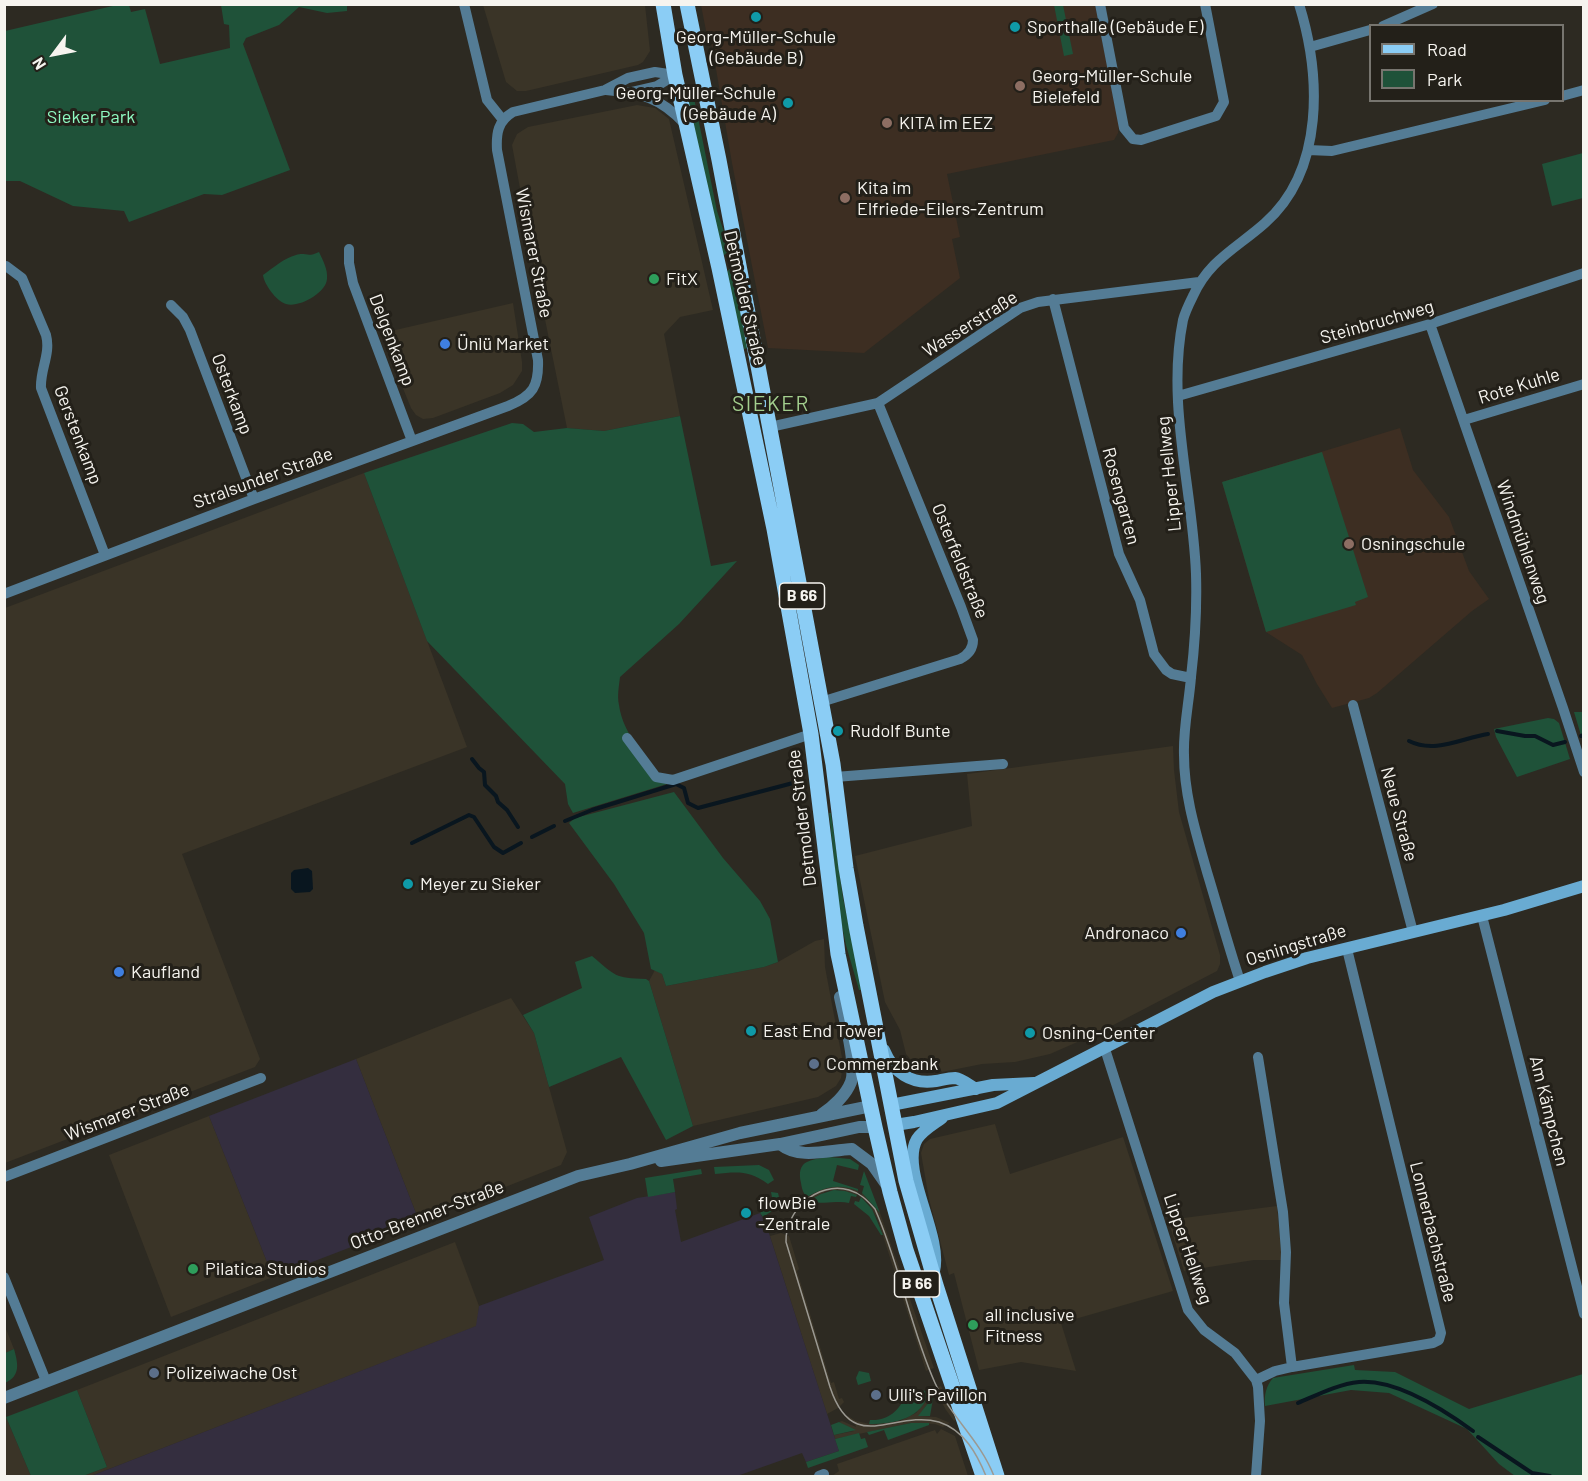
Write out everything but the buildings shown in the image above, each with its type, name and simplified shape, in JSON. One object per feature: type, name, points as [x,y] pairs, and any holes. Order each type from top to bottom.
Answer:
[{"type":"main road","name":"Detmolder Straße","points":[[663,4],[675,75],[754,431],[811,734],[838,954],[875,1127],[890,1192],[922,1301],[983,1476]]},
{"type":"main road","name":"Detmolder Straße","points":[[687,4],[770,427],[835,777],[846,868],[906,1181],[933,1276],[997,1476]]},
{"type":"main road","points":[[675,75],[701,70]]},
{"type":"main road","name":"Osningstraße","points":[[895,1125],[997,1103],[1240,981],[1307,958],[1482,916],[1584,885]]},
{"type":"main road","points":[[877,1034],[888,1060],[905,1077],[922,1082],[952,1078],[976,1089]]},
{"type":"main road","name":"Osningstraße","points":[[891,1106],[993,1085],[1035,1083]]},
{"type":"main road","points":[[871,1106],[891,1106]]},
{"type":"main road","points":[[933,1276],[936,1255],[916,1175],[914,1151],[920,1135],[947,1115]]},
{"type":"main road","points":[[875,1127],[895,1125]]},
{"type":"street","points":[[464,4],[487,100],[503,120],[513,112],[605,90],[628,78],[655,72],[675,75]]},
{"type":"street","points":[[1100,4],[1124,128],[1133,139],[1141,140],[1216,116],[1221,109],[1224,102],[1205,4]]},
{"type":"street","name":"Lipper Hellweg","points":[[1240,981],[1189,805],[1184,759],[1183,740],[1191,678],[1196,573],[1178,396],[1177,357],[1184,316],[1199,282],[1222,256],[1250,236],[1280,208],[1299,177],[1308,150],[1314,100],[1310,47],[1299,4]]},
{"type":"street","points":[[1388,24],[1433,4]]},
{"type":"street","points":[[1310,47],[1369,31]]},
{"type":"street","points":[[631,92],[657,86],[675,75]]},
{"type":"street","points":[[605,90],[631,92],[649,98],[667,106],[687,126]]},
{"type":"street","points":[[1564,96],[1584,90]]},
{"type":"street","points":[[1308,150],[1332,151],[1537,102]]},
{"type":"street","name":"Wismarer Straße","points":[[503,120],[496,134],[497,150],[538,360],[539,374],[531,393]]},
{"type":"street","name":"Delgenkamp","points":[[349,249],[353,283],[412,441]]},
{"type":"street","name":"Gerstenkamp","points":[[6,266],[22,278],[46,335],[48,352],[40,378],[41,388],[105,555]]},
{"type":"street","name":"Steinbruchweg","points":[[1178,396],[1430,324],[1584,273]]},
{"type":"street","name":"Wasserstraße","points":[[770,427],[878,403],[1020,308],[1053,299],[1199,282]]},
{"type":"street","name":"Rosengarten","points":[[1053,299],[1119,554],[1140,600],[1154,654],[1166,670],[1191,678]]},
{"type":"street","name":"Osterkamp","points":[[171,305],[183,317],[190,330],[254,499]]},
{"type":"street","name":"Windmühlenweg","points":[[1430,324],[1584,772]]},
{"type":"street","name":"Rote Kuhle","points":[[1464,420],[1584,384]]},
{"type":"street","name":"Stralsunder Straße","points":[[4,594],[517,403],[531,393]]},
{"type":"street","name":"Osterfeldstraße","points":[[821,702],[960,659],[966,656],[973,645],[961,607],[878,403]]},
{"type":"street","name":"Neue Straße","points":[[1353,705],[1413,932]]},
{"type":"street","points":[[627,738],[656,777],[673,780],[811,734]]},
{"type":"street","name":"Detmolder Straße","points":[[835,777],[1004,764]]},
{"type":"street","name":"Am Kämpchen","points":[[1482,916],[1584,1314]]},
{"type":"street","name":"Lonnerbachstraße","points":[[1256,1380],[1275,1371],[1292,1367],[1432,1343],[1439,1340],[1441,1333],[1347,948]]},
{"type":"street","points":[[819,1116],[838,1101],[852,1079],[852,1062],[838,987],[838,954]]},
{"type":"street","name":"Lipper Hellweg","points":[[1105,1049],[1188,1310],[1204,1330],[1235,1353],[1256,1380]]},
{"type":"street","points":[[1258,1057],[1283,1212],[1286,1252],[1284,1303],[1292,1367]]},
{"type":"street","name":"Wismarer Straße","points":[[4,1177],[261,1078]]},
{"type":"street","name":"Otto-Brenner-Straße","points":[[4,1398],[562,1182],[740,1132],[871,1106]]},
{"type":"street","name":"Otto-Brenner-Straße","points":[[630,1164],[780,1144],[859,1127],[875,1127]]},
{"type":"street","name":"B 66","points":[[780,1144],[787,1149],[804,1154],[852,1149],[872,1164],[890,1192]]},
{"type":"street","points":[[4,1277],[46,1381]]},
{"type":"street","points":[[1256,1380],[1260,1420],[1256,1476]]},
{"type":"shaded area","points":[[483,5],[645,5],[650,51],[643,62],[638,65],[526,91],[517,91],[506,82]]},
{"type":"shaded area","points":[[701,5],[1095,5],[1119,125],[1118,133],[1114,140],[947,174],[960,237],[952,239],[960,278],[864,353],[768,348],[714,57],[711,42],[708,41]]},
{"type":"shaded area","points":[[637,105],[655,108],[669,119],[713,310],[680,317],[664,334],[680,416],[604,431],[567,428],[512,145],[517,134],[528,127]]},
{"type":"shaded area","points":[[513,303],[522,371],[513,385],[500,393],[433,418],[423,419],[416,415],[398,376],[406,372],[391,331]]},
{"type":"shaded area","name":"Osningschule","points":[[1400,428],[1413,470],[1449,517],[1469,571],[1489,599],[1377,693],[1369,698],[1332,708],[1302,655],[1266,632],[1222,482]]},
{"type":"shaded area","points":[[364,473],[467,747],[182,854],[260,1059],[255,1067],[5,1163],[5,608]]},
{"type":"shaded area","points":[[1173,746],[1179,812],[1220,955],[1217,971],[1098,1033],[1050,1054],[1015,1062],[982,1064],[942,1072],[938,1067],[912,1061],[906,1054],[900,1030],[885,1002],[855,856],[972,826],[967,774]]},
{"type":"shaded area","points":[[824,939],[825,967],[843,1063],[841,1078],[836,1086],[818,1097],[693,1126],[649,981],[655,970],[662,974],[666,986],[764,967],[778,962],[815,941]]},
{"type":"shaded area","points":[[511,998],[534,1033],[567,1152],[561,1165],[419,1221],[356,1059]]},
{"type":"shaded area","points":[[356,1059],[419,1221],[273,1277],[209,1116]]},
{"type":"shaded area","points":[[209,1116],[273,1277],[171,1317],[109,1155]]},
{"type":"shaded area","points":[[995,1124],[1010,1174],[1123,1137],[1173,1291],[1061,1323],[1076,1371],[1021,1362],[979,1370],[954,1273],[949,1275],[929,1199],[921,1153],[924,1144],[930,1139]]},
{"type":"shaded area","points":[[834,1186],[858,1191],[857,1195],[839,1190],[827,1191],[810,1200],[807,1197],[820,1190]]},
{"type":"shaded area","points":[[675,1192],[677,1209],[675,1210],[681,1242],[760,1213],[766,1224],[839,1451],[806,1462],[802,1453],[737,1476],[91,1476],[476,1326],[479,1306],[604,1260],[589,1217],[637,1198]]},
{"type":"shaded area","points":[[862,1193],[880,1213],[934,1368],[926,1371],[878,1220],[869,1204],[861,1197]]},
{"type":"shaded area","points":[[1277,1206],[1282,1260],[1254,1260],[1184,1271],[1168,1220]]},
{"type":"shaded area","points":[[781,1233],[789,1236],[799,1269],[797,1271],[831,1383],[834,1382],[839,1399],[842,1398],[844,1402],[827,1414],[770,1236]]},
{"type":"shaded area","points":[[455,1242],[479,1306],[477,1326],[91,1476],[83,1476],[107,1467],[77,1390]]},
{"type":"shaded area","points":[[4,1324],[14,1349],[5,1353],[4,1353]]},
{"type":"shaded area","points":[[941,1386],[956,1420],[954,1421],[934,1389]]},
{"type":"shaded area","points":[[933,1390],[929,1402],[919,1416],[936,1417],[950,1423],[943,1427],[935,1424],[911,1423],[835,1439],[834,1435],[854,1431],[839,1422],[842,1421],[856,1427],[846,1418],[848,1416],[856,1421],[870,1424],[900,1421],[916,1413],[926,1401],[929,1391]]},
{"type":"shaded area","points":[[4,1417],[6,1417],[31,1476],[5,1476]]},
{"type":"shaded area","points":[[941,1429],[955,1436],[968,1476],[832,1476],[839,1471],[837,1464],[935,1430],[937,1434]]},
{"type":"green space","name":"Sieker Park","points":[[117,5],[129,5],[131,12],[145,9],[160,64],[230,48],[229,25],[224,24],[221,5],[347,5],[347,11],[327,13],[299,7],[279,25],[246,38],[243,44],[290,170],[222,195],[204,194],[129,222],[124,211],[73,206],[20,181],[5,181],[5,31]]},
{"type":"green space","points":[[1054,5],[1063,5],[1073,54],[1064,56]]},
{"type":"green space","points":[[694,98],[717,211],[730,250],[723,256],[687,100]]},
{"type":"green space","points":[[1583,153],[1583,198],[1552,206],[1542,164]]},
{"type":"green space","points":[[319,252],[327,275],[322,289],[311,298],[298,304],[286,304],[278,299],[268,287],[263,275],[292,256],[312,255]]},
{"type":"green space","points":[[732,266],[748,348],[744,349],[726,273]]},
{"type":"green space","points":[[680,416],[711,566],[737,561],[679,624],[620,677],[618,702],[621,716],[631,737],[667,784],[573,813],[568,804],[565,784],[427,641],[364,473],[512,423],[523,424],[534,432],[567,428],[604,431]]},
{"type":"green space","points":[[1322,452],[1368,597],[1355,602],[1356,605],[1266,632],[1222,482]]},
{"type":"green space","points":[[1574,712],[1583,712],[1583,742]]},
{"type":"green space","points":[[1548,718],[1559,723],[1570,759],[1517,777],[1494,729]]},
{"type":"green space","points":[[674,792],[723,858],[760,901],[770,919],[778,962],[764,967],[666,986],[662,974],[651,969],[644,933],[614,884],[569,823],[575,818]]},
{"type":"green space","points":[[829,813],[831,813],[843,898],[862,990],[859,990],[840,917]]},
{"type":"green space","points":[[592,956],[616,975],[649,981],[693,1126],[666,1140],[621,1057],[549,1087],[534,1033],[523,1015],[582,988],[575,962]]},
{"type":"green space","points":[[829,1157],[850,1159],[859,1165],[858,1170],[837,1165],[833,1181],[858,1189],[858,1191],[844,1187],[831,1187],[807,1197],[803,1191],[800,1175],[803,1165],[810,1160]]},
{"type":"green space","points":[[759,1165],[769,1170],[774,1180],[768,1184],[755,1176],[743,1173],[715,1174],[714,1167]]},
{"type":"green space","points":[[701,1169],[702,1174],[673,1179],[675,1192],[648,1197],[645,1178]]},
{"type":"green space","points":[[864,1171],[880,1213],[862,1193],[864,1186],[860,1185]]},
{"type":"green space","points":[[834,1190],[857,1195],[856,1197],[851,1196],[849,1203],[819,1203],[810,1200],[821,1194]]},
{"type":"green space","points":[[771,1192],[778,1193],[781,1205],[763,1217],[760,1213],[773,1203]]},
{"type":"green space","points":[[861,1197],[872,1209],[883,1235],[869,1216],[854,1204],[855,1201],[859,1202]]},
{"type":"green space","points":[[14,1349],[16,1373],[5,1383],[5,1353]]},
{"type":"green space","points":[[1354,1365],[1355,1370],[1395,1372],[1469,1409],[1583,1374],[1583,1476],[1515,1476],[1499,1464],[1467,1429],[1389,1393],[1351,1390],[1265,1406],[1266,1391],[1273,1378]]},
{"type":"green space","points":[[859,1371],[869,1373],[871,1381],[858,1385],[856,1378]]},
{"type":"green space","points":[[934,1389],[936,1394],[930,1416],[918,1416],[929,1402]]},
{"type":"green space","points":[[77,1390],[107,1467],[83,1476],[31,1476],[6,1417]]},
{"type":"green space","points":[[908,1390],[929,1391],[921,1408],[914,1414],[897,1421],[869,1424],[870,1420],[884,1418],[894,1412]]},
{"type":"green space","points":[[839,1422],[856,1430],[834,1435],[831,1425]]},
{"type":"green space","points":[[911,1423],[929,1423],[929,1425],[888,1440],[884,1430],[869,1435],[867,1432]]},
{"type":"green space","points":[[859,1433],[861,1439],[865,1438],[868,1447],[808,1468],[806,1462],[839,1451],[835,1439]]},
{"type":"water","points":[[308,868],[312,871],[313,889],[310,892],[295,893],[291,889],[291,873],[294,870]]},
{"type":"waterway","points":[[1497,731],[1535,736],[1553,745],[1565,742]]},
{"type":"waterway","points":[[1409,741],[1419,745],[1439,746],[1488,734]]},
{"type":"waterway","points":[[472,759],[484,772],[485,785],[496,796],[498,802],[507,810],[518,827]]},
{"type":"waterway","points":[[565,821],[592,810],[676,784],[684,788],[688,803],[698,808],[793,783]]},
{"type":"waterway","points":[[412,843],[469,815],[474,817],[494,847],[503,853],[521,843]]},
{"type":"waterway","points":[[532,837],[554,826]]},
{"type":"waterway","points":[[1298,1403],[1343,1385],[1373,1382],[1388,1385],[1419,1398],[1473,1431]]},
{"type":"waterway","points":[[1478,1437],[1532,1473],[1550,1476]]},
{"type":"tram line","points":[[986,1476],[969,1444],[948,1426],[939,1422],[922,1420],[876,1426],[863,1425],[850,1420],[839,1408],[830,1387],[786,1242],[787,1230],[797,1210],[815,1194],[837,1188],[849,1190],[863,1197],[875,1209],[935,1383],[949,1407],[981,1451],[994,1476]]},
{"type":"place","name":"Georg-Müller-Schule (Gebäude B)","points":[[756,17]]},
{"type":"place","name":"Sporthalle (Gebäude E)","points":[[1015,27]]},
{"type":"place","name":"Georg-Müller-Schule Bielefeld","points":[[1020,86]]},
{"type":"place","name":"Georg-Müller-Schule (Gebäude A)","points":[[788,103]]},
{"type":"place","name":"KITA im EEZ","points":[[887,123]]},
{"type":"place","name":"Kita im Elfriede-Eilers-Zentrum","points":[[845,198]]},
{"type":"place","name":"FitX","points":[[654,279]]},
{"type":"place","name":"Ünlü Market","points":[[445,344]]},
{"type":"place","name":"Osningschule","points":[[1349,544]]},
{"type":"place","name":"Rudolf Bunte","points":[[838,731]]},
{"type":"place","name":"Meyer zu Sieker","points":[[408,884]]},
{"type":"place","name":"Andronaco","points":[[1181,933]]},
{"type":"place","name":"Kaufland","points":[[119,972]]},
{"type":"place","name":"East End Tower","points":[[751,1031]]},
{"type":"place","name":"Osning-Center","points":[[1030,1033]]},
{"type":"place","name":"Commerzbank","points":[[814,1064]]},
{"type":"place","name":"flowBie -Zentrale","points":[[746,1213]]},
{"type":"place","name":"Pilatica Studios","points":[[193,1269]]},
{"type":"place","name":"all inclusive Fitness","points":[[973,1325]]},
{"type":"place","name":"Polizeiwache Ost","points":[[154,1373]]},
{"type":"place","name":"Ulli's Pavillon","points":[[876,1395]]},
{"type":"district","name":"SIEKER","points":[[771,404]]}]
